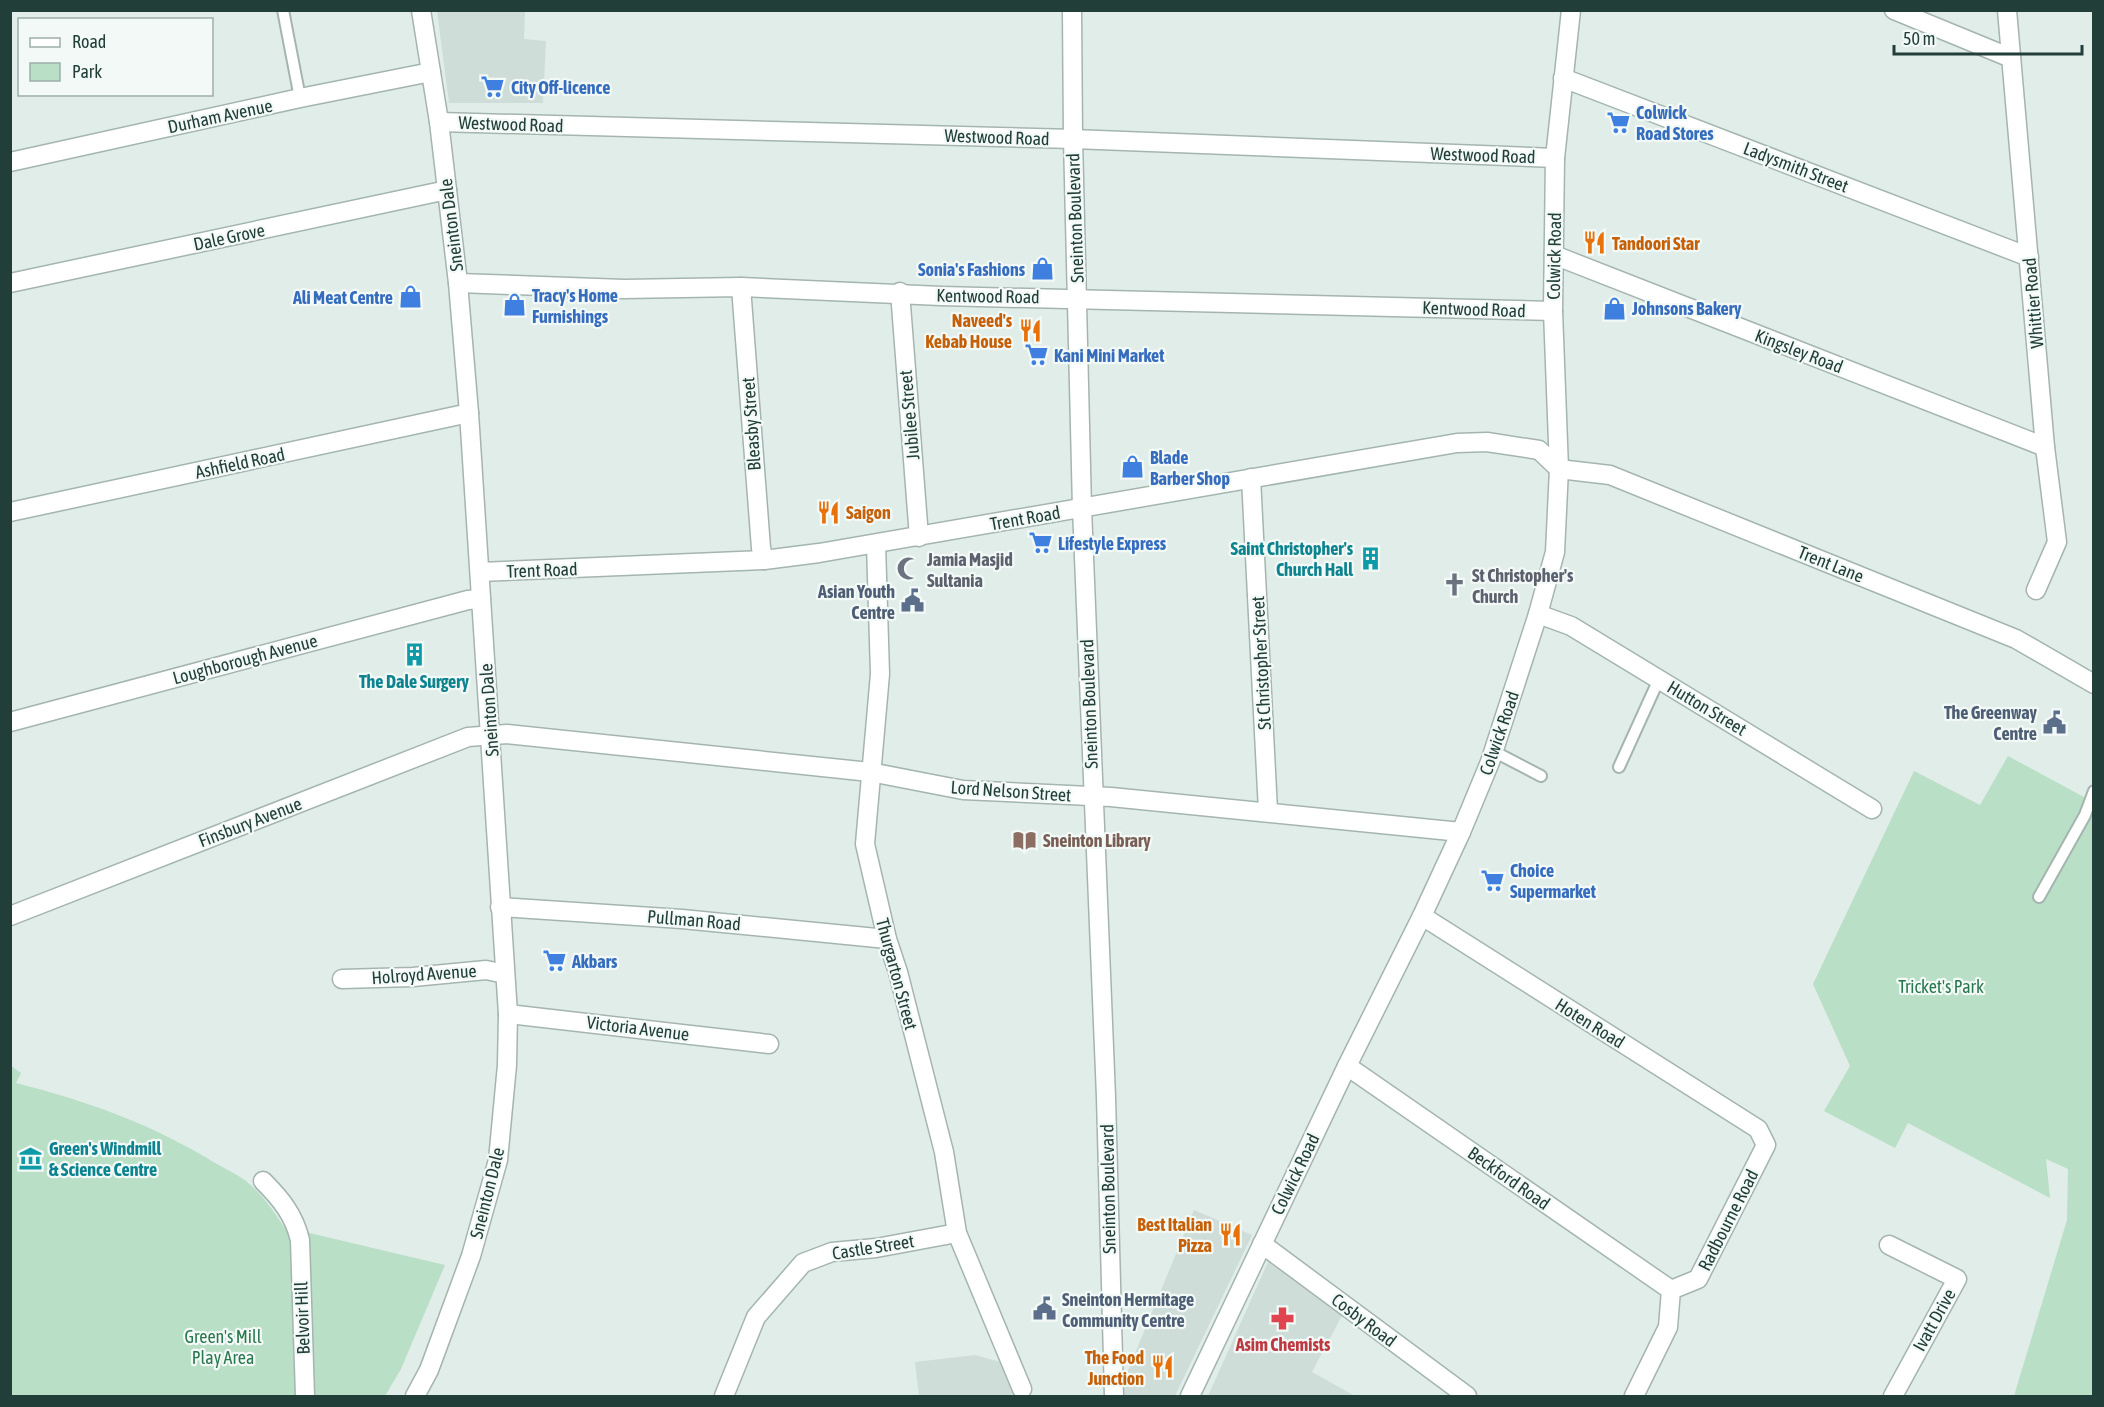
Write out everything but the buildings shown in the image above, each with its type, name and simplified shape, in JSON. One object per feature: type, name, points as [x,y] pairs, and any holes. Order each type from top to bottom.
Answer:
[{"type":"street","name":"Sneinton Dale","points":[[415,1396],[429,1370],[471,1256],[498,1160],[507,1065],[508,1014],[480,572],[458,283],[439,122],[421,10]]},
{"type":"street","name":"Sneinton Boulevard","points":[[1072,10],[1082,508],[1106,1096],[1114,1396]]},
{"type":"street","name":"Colwick Road","points":[[1190,1396],[1461,832],[1493,751],[1538,614],[1555,552],[1559,469],[1554,311],[1555,158],[1571,10]]},
{"type":"street","points":[[1894,10],[2010,58]]},
{"type":"street","name":"Whittier Road","points":[[2007,10],[2045,447],[2057,542],[2036,590]]},
{"type":"street","name":"Durham Avenue","points":[[10,162],[300,98],[431,72]]},
{"type":"street","name":"Ladysmith Street","points":[[1563,78],[2029,257]]},
{"type":"street","name":"Westwood Road","points":[[439,122],[1073,139],[1555,158]]},
{"type":"street","name":"Dale Grove","points":[[10,283],[447,190]]},
{"type":"street","name":"Kingsley Road","points":[[1554,255],[2045,447]]},
{"type":"street","name":"Kentwood Road","points":[[458,283],[624,288],[741,287],[900,292],[941,296],[1554,311]]},
{"type":"street","name":"Bleasby Street","points":[[741,287],[761,548],[764,560]]},
{"type":"street","name":"Jubilee Street","points":[[900,292],[919,537]]},
{"type":"street","name":"Ashfield Road","points":[[10,512],[469,413]]},
{"type":"street","name":"Trent Road","points":[[480,572],[764,560],[919,537],[1457,443],[1487,442],[1539,450],[1559,469]]},
{"type":"street","name":"Trent Lane","points":[[1559,469],[1610,475],[2016,639],[2094,684]]},
{"type":"street","name":"St Christopher Street","points":[[1251,478],[1268,811]]},
{"type":"street","name":"Thurgarton Street","points":[[876,544],[880,674],[865,844],[887,939],[898,972],[944,1152],[957,1233],[1022,1389]]},
{"type":"street","name":"Loughborough Avenue","points":[[10,722],[456,603],[481,599]]},
{"type":"street","name":"Hutton Street","points":[[1538,614],[1571,626],[1872,809]]},
{"type":"street","name":"Lord Nelson Street","points":[[491,736],[507,734],[870,772],[963,790],[1092,797],[1268,811],[1461,832]]},
{"type":"street","name":"Finsbury Avenue","points":[[10,916],[468,737],[491,736]]},
{"type":"street","name":"Pullman Road","points":[[500,907],[682,919],[887,939]]},
{"type":"street","name":"Hoten Road","points":[[1422,916],[1758,1129]]},
{"type":"street","name":"Holroyd Avenue","points":[[342,979],[486,970],[506,974]]},
{"type":"street","name":"Victoria Avenue","points":[[508,1014],[769,1044]]},
{"type":"street","name":"Beckford Road","points":[[1347,1066],[1671,1290]]},
{"type":"street","name":"Radbourne Road","points":[[1671,1290],[1698,1279],[1724,1231],[1766,1145],[1758,1129]]},
{"type":"street","name":"Belvoir Hill","points":[[263,1181],[284,1202],[305,1240],[305,1396]]},
{"type":"street","name":"Castle Street","points":[[724,1396],[756,1317],[804,1263],[832,1252],[876,1248],[957,1233]]},
{"type":"street","name":"Cosby Road","points":[[1262,1244],[1467,1396]]},
{"type":"street","name":"Ivatt Drive","points":[[1889,1245],[1957,1279],[1893,1396]]},
{"type":"street","points":[[1634,1396],[1668,1327],[1671,1290]]},
{"type":"lane","points":[[283,10],[300,98]]},
{"type":"lane","points":[[1619,768],[1659,679]]},
{"type":"lane","points":[[1493,751],[1541,776]]},
{"type":"lane","points":[[2038,897],[2085,815],[2094,791]]},
{"type":"shaded area","points":[[437,11],[525,11],[524,39],[546,41],[543,103],[449,103]]},
{"type":"shaded area","points":[[1194,1210],[1252,1235],[1175,1396],[1124,1396],[1122,1385]]},
{"type":"shaded area","points":[[1271,1255],[1345,1310],[1312,1372],[1355,1396],[1208,1396]]},
{"type":"shaded area","points":[[975,1355],[1004,1363],[1021,1396],[919,1396],[915,1362]]},
{"type":"green space","name":"Tricket's Park","points":[[2008,756],[2093,802],[2093,1396],[2014,1396],[2067,1220],[2068,1169],[2046,1159],[2050,1198],[1908,1123],[1895,1148],[1824,1111],[1850,1066],[1813,984],[1914,771],[1980,805]]},
{"type":"green space","name":"Green's Mill Play Area","points":[[10,1065],[21,1073],[16,1083],[114,1113],[184,1145],[237,1175],[262,1197],[284,1227],[445,1265],[401,1369],[385,1396],[11,1396]]},
{"type":"place","name":"City Off-licence","points":[[493,87]]},
{"type":"place","name":"Colwick Road Stores","points":[[1618,122]]},
{"type":"place","name":"Tandoori Star","points":[[1594,243]]},
{"type":"place","name":"Sonia's Fashions","points":[[1043,269]]},
{"type":"place","name":"Ali Meat Centre","points":[[411,297]]},
{"type":"place","name":"Tracy's Home Furnishings","points":[[514,305]]},
{"type":"place","name":"Johnsons Bakery","points":[[1614,308]]},
{"type":"place","name":"Naveed's Kebab House","points":[[1030,330]]},
{"type":"place","name":"Kani Mini Market","points":[[1036,355]]},
{"type":"place","name":"Blade Barber Shop","points":[[1132,467]]},
{"type":"place","name":"Saigon","points":[[828,512]]},
{"type":"place","name":"Lifestyle Express","points":[[1040,543]]},
{"type":"place","name":"Saint Christopher's Church Hall","points":[[1371,558]]},
{"type":"place","name":"Jamia Masjid Sultania","points":[[909,569]]},
{"type":"place","name":"St Christopher's Church","points":[[1454,585]]},
{"type":"place","name":"Asian Youth Centre","points":[[913,601]]},
{"type":"place","name":"The Dale Surgery","points":[[414,655]]},
{"type":"place","name":"The Greenway Centre","points":[[2055,722]]},
{"type":"place","name":"Sneinton Library","points":[[1025,840]]},
{"type":"place","name":"Choice Supermarket","points":[[1492,880]]},
{"type":"place","name":"Akbars","points":[[554,961]]},
{"type":"place","name":"Green's Windmill & Science Centre","points":[[31,1158]]},
{"type":"place","name":"Best Italian Pizza","points":[[1230,1234]]},
{"type":"place","name":"Sneinton Hermitage Community Centre","points":[[1044,1309]]},
{"type":"place","name":"Asim Chemists","points":[[1283,1318]]},
{"type":"place","name":"The Food Junction","points":[[1162,1367]]}]
